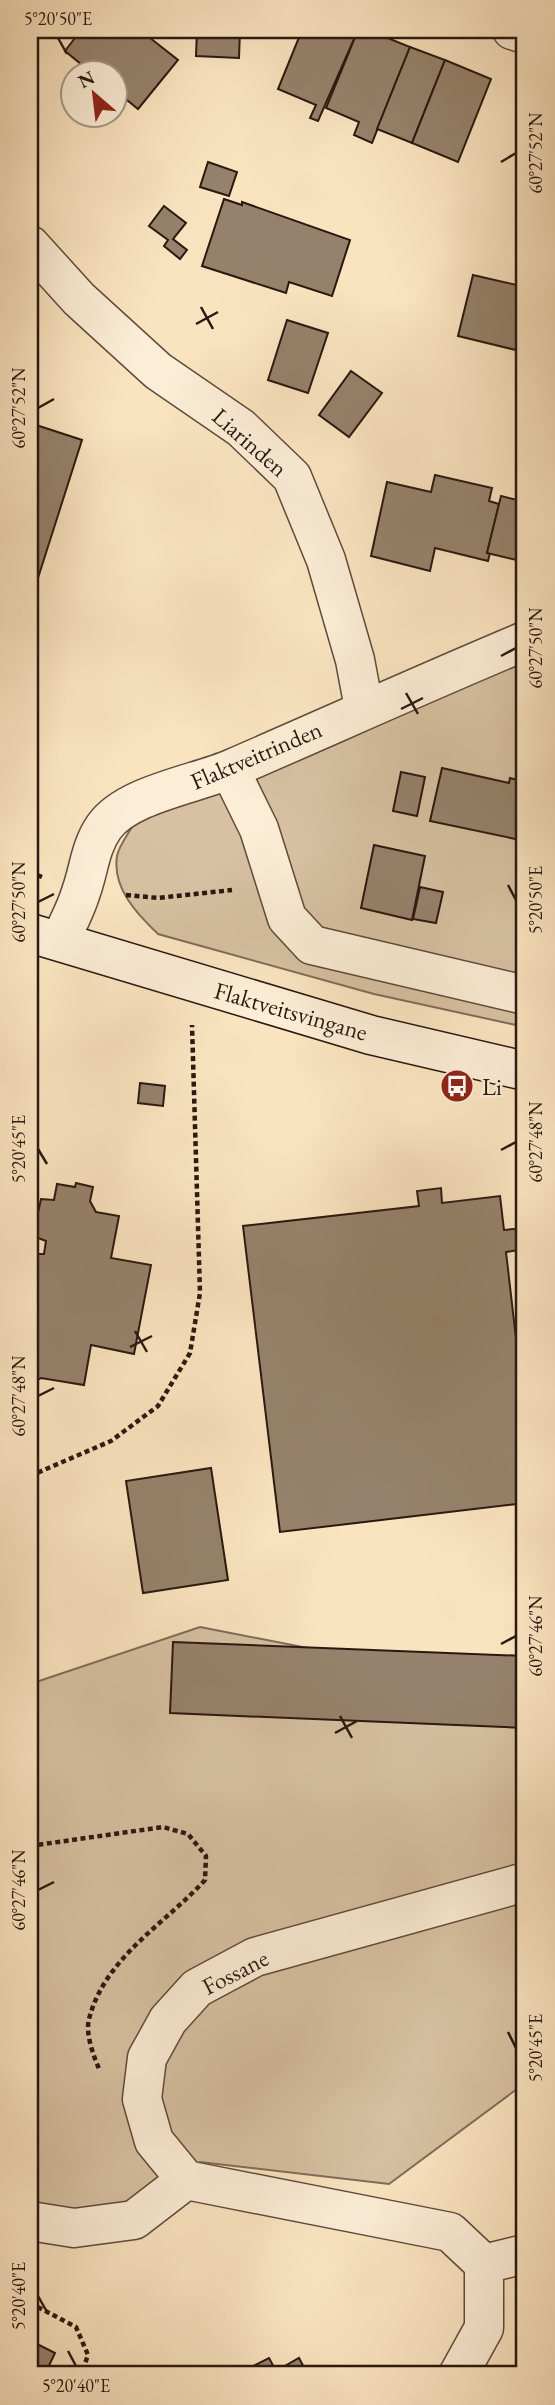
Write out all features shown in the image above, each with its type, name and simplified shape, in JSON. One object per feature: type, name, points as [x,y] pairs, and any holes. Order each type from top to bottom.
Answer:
[{"type":"street","points":[[512,30],[525,34]]},
{"type":"street","name":"Liarinden","points":[[30,244],[79,299],[158,371],[241,428],[292,477],[326,560],[355,660],[364,708]]},
{"type":"street","name":"Flaktveitrinden","points":[[45,937],[82,890],[88,860],[104,826],[123,810],[156,795],[230,770],[364,708],[525,641]]},
{"type":"street","points":[[230,770],[259,829],[274,885],[287,918],[312,945],[525,995]]},
{"type":"street","name":"Flaktveitsvingane","points":[[45,937],[370,1035],[525,1071]]},
{"type":"street","name":"Fossane","points":[[186,2180],[154,2141],[142,2099],[147,2058],[168,2020],[197,1988],[255,1957],[525,1882]]},
{"type":"street","points":[[30,2221],[74,2228],[134,2220],[186,2180],[450,2232],[484,2264],[484,2328],[458,2375]]},
{"type":"street","points":[[484,2264],[525,2254]]},
{"type":"path","points":[[82,890],[158,898],[274,885]]},
{"type":"path","points":[[30,1476],[111,1441],[158,1406],[190,1353],[200,1293],[192,1028],[197,984]]},
{"type":"path","points":[[30,1846],[163,1826],[188,1834],[206,1856],[205,1880],[179,1909],[147,1934],[112,1969],[88,2020],[93,2053],[107,2088],[142,2099]]},
{"type":"path","points":[[30,2303],[76,2327],[88,2355],[81,2375]]},
{"type":"shaded area","points":[[525,659],[525,1027],[374,994],[158,934],[128,900],[118,879],[117,856],[135,821]]},
{"type":"shaded area","points":[[200,1627],[405,1667],[525,1664],[525,2083],[389,2184],[200,2162],[103,2234],[30,2223],[30,1684]]},
{"type":"building","points":[[81,30],[130,30],[141,38],[145,34],[178,60],[138,109],[130,102],[130,60],[76,60],[65,51]]},
{"type":"building","points":[[197,30],[240,30],[239,58],[196,56]]},
{"type":"building","points":[[302,30],[358,30],[318,121],[310,118],[316,105],[278,89]]},
{"type":"building","points":[[358,30],[368,30],[410,47],[372,143],[354,135],[359,122],[326,108]]},
{"type":"building","points":[[410,47],[445,60],[412,143],[377,129]]},
{"type":"building","points":[[445,60],[491,79],[458,162],[412,143]]},
{"type":"building","points":[[208,162],[237,172],[229,196],[200,187]]},
{"type":"building","points":[[224,199],[242,205],[242,202],[350,240],[332,296],[289,282],[286,293],[202,266]]},
{"type":"building","points":[[164,206],[186,223],[173,239],[187,250],[180,259],[164,246],[168,240],[149,226]]},
{"type":"building","points":[[473,275],[525,287],[524,352],[458,336]]},
{"type":"building","points":[[287,320],[328,333],[308,393],[268,380]]},
{"type":"building","points":[[351,371],[382,393],[349,437],[319,415]]},
{"type":"building","points":[[30,423],[82,440],[30,603]]},
{"type":"building","points":[[435,475],[492,488],[489,501],[499,504],[487,553],[490,553],[488,561],[435,548],[430,571],[371,556],[387,482],[431,492]]},
{"type":"building","points":[[501,496],[525,502],[525,562],[487,553]]},
{"type":"building","points":[[442,768],[509,783],[510,778],[525,782],[525,841],[430,821]]},
{"type":"building","points":[[401,772],[425,777],[417,816],[393,811]]},
{"type":"building","points":[[374,845],[425,856],[412,920],[361,908]]},
{"type":"building","points":[[420,887],[443,892],[436,923],[413,919]]},
{"type":"building","points":[[140,1083],[165,1086],[163,1106],[138,1103]]},
{"type":"building","points":[[76,1183],[93,1187],[90,1201],[96,1212],[119,1216],[111,1258],[151,1265],[134,1354],[91,1345],[84,1385],[41,1378],[30,1385],[30,1274],[34,1254],[44,1254],[46,1241],[33,1236],[41,1199],[54,1200],[57,1184],[75,1187]]},
{"type":"building","points":[[441,1188],[442,1203],[500,1196],[504,1230],[525,1228],[525,1249],[506,1252],[517,1347],[525,1346],[525,1503],[280,1532],[243,1226],[419,1206],[417,1191]]},
{"type":"building","points":[[211,1468],[228,1580],[143,1593],[126,1481]]},
{"type":"building","points":[[173,1642],[525,1656],[525,1728],[170,1713]]},
{"type":"building","points":[[39,2345],[55,2353],[47,2370],[31,2363]]},
{"type":"building","points":[[269,2358],[276,2371],[299,2358],[308,2375],[236,2375]]},
{"type":"place","name":"Li","points":[[457,1086]]}]
